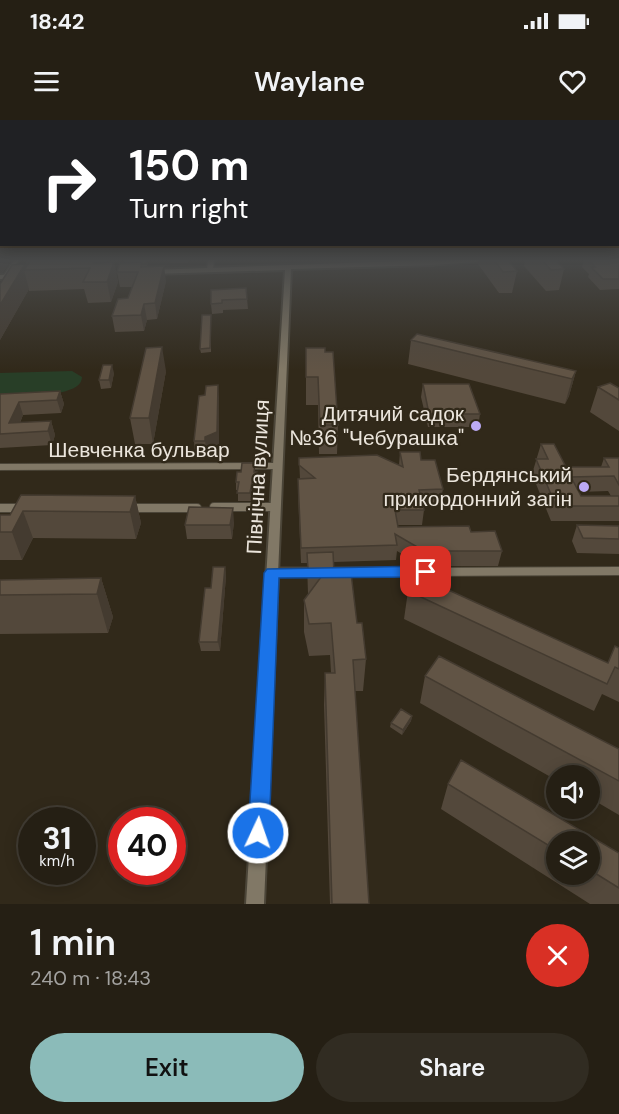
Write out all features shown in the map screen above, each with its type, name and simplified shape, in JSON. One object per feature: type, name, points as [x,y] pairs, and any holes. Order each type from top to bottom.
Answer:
[{"type":"street","name":"Північна вулиця","points":[[255,904],[287,297]]},
{"type":"street","name":"Шевченка бульвар","points":[[0,466],[278,466]]},
{"type":"street","points":[[119,508],[275,507]]},
{"type":"street","points":[[0,508],[34,508]]},
{"type":"street","points":[[272,573],[619,571]]},
{"type":"green space","points":[[72,371],[82,377],[79,384],[72,389],[47,394],[0,395],[0,373]]},
{"type":"building","points":[[157,297],[155,303],[144,304],[141,315],[112,316],[118,299]]},
{"type":"building","points":[[211,297],[247,297],[247,299],[222,300],[222,303],[211,304]]},
{"type":"building","points":[[202,315],[211,315],[210,348],[200,349]]},
{"type":"building","points":[[417,334],[576,371],[572,379],[411,340]]},
{"type":"building","points":[[162,347],[149,418],[130,418],[146,348]]},
{"type":"building","points":[[306,348],[325,348],[325,352],[333,352],[338,425],[320,425],[318,377],[306,377]]},
{"type":"building","points":[[103,365],[112,365],[109,380],[99,380]]},
{"type":"building","points":[[610,383],[619,388],[619,400],[598,387]]},
{"type":"building","points":[[423,384],[469,384],[480,414],[429,414]]},
{"type":"building","points":[[218,385],[217,432],[205,437],[205,441],[194,441],[199,396],[205,395],[206,386]]},
{"type":"building","points":[[60,391],[57,400],[19,402],[9,423],[51,421],[48,431],[0,434],[0,394]]},
{"type":"building","points":[[541,444],[554,444],[566,467],[609,467],[604,458],[619,458],[619,485],[614,476],[571,477],[581,496],[619,496],[619,506],[556,506],[536,459],[548,459]]},
{"type":"building","points":[[400,452],[420,452],[421,460],[435,460],[443,489],[419,490],[424,510],[395,510],[398,527],[469,526],[471,532],[495,531],[502,551],[424,551],[395,534],[397,545],[301,548],[298,479],[315,478],[299,465],[299,458],[377,455],[403,467]]},
{"type":"building","points":[[242,463],[255,463],[256,482],[252,482],[250,493],[237,493],[239,482],[236,482],[237,472],[241,472]]},
{"type":"building","points":[[21,495],[135,496],[130,512],[23,511],[12,532],[0,532],[0,515],[10,515]]},
{"type":"building","points":[[189,507],[233,508],[230,525],[185,525]]},
{"type":"building","points":[[577,525],[619,526],[619,539],[583,538]]},
{"type":"building","points":[[333,552],[334,573],[351,573],[357,623],[362,623],[366,659],[353,660],[369,904],[332,904],[325,673],[335,673],[331,623],[309,624],[304,600],[327,569],[308,569],[307,553]]},
{"type":"building","points":[[213,567],[225,567],[218,642],[199,642],[205,588],[211,588]]},
{"type":"building","points":[[420,577],[608,663],[615,646],[619,648],[619,669],[615,667],[607,684],[408,591]]},
{"type":"building","points":[[101,578],[97,594],[0,595],[0,580]]},
{"type":"building","points":[[439,656],[619,749],[619,781],[600,771],[600,765],[589,765],[425,676]]},
{"type":"building","points":[[401,709],[412,716],[403,730],[391,723]]},
{"type":"building","points":[[461,760],[546,810],[546,819],[561,819],[582,831],[546,831],[546,844],[448,784]]},
{"type":"building","points":[[600,842],[619,853],[619,888],[600,876]]},
{"type":"place","name":"Дитячий садок №36 \"Чебурашка\"","points":[[476,426]]},
{"type":"place","name":"Бердянський прикордонний загін","points":[[584,487]]},
{"type":"route","points":[[258,833],[272,573],[426,572]]}]
